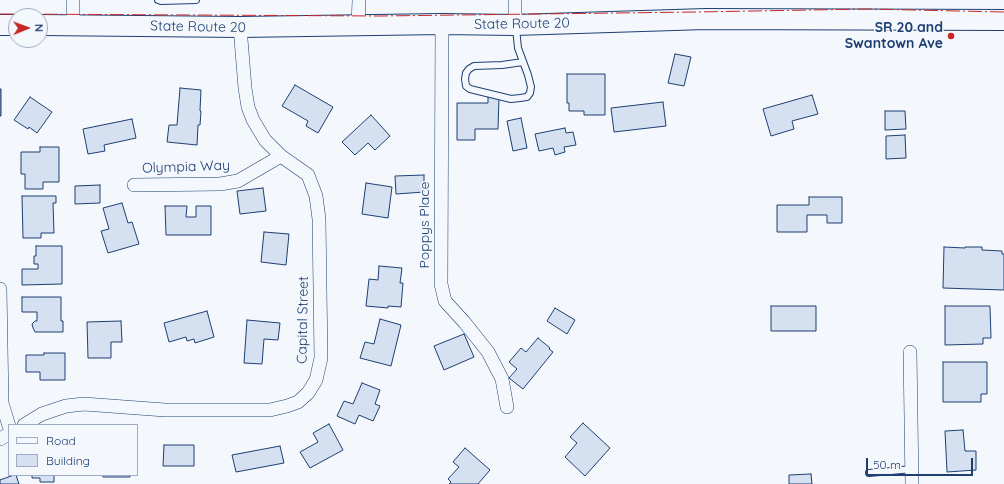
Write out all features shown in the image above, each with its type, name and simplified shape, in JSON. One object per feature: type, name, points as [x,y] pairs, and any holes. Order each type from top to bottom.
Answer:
[{"type":"main road","name":"State Route 20","points":[[48,25],[240,28],[442,24],[515,25],[706,19],[1004,20]]},
{"type":"street","points":[[73,0],[73,25]]},
{"type":"street","points":[[358,26],[359,0]]},
{"type":"street","points":[[515,0],[515,25]]},
{"type":"street","name":"Poppys Place","points":[[442,24],[441,284],[445,301],[488,352],[502,379],[507,407]]},
{"type":"street","name":"Capital Street","points":[[26,424],[42,414],[66,406],[84,404],[165,410],[270,410],[298,402],[308,393],[316,380],[321,358],[319,219],[316,196],[308,175],[281,156],[265,140],[253,120],[248,107],[245,88],[240,28]]},
{"type":"street","name":"Olympia Way","points":[[134,185],[220,184],[238,181],[281,156]]},
{"type":"street","points":[[0,289],[2,403],[8,424]]},
{"type":"street","points":[[910,352],[912,484]]},
{"type":"lane","points":[[158,0],[196,0]]},
{"type":"lane","points":[[515,25],[518,48],[523,62],[531,87],[530,93],[527,97],[511,98],[470,89],[466,86],[466,73],[474,66],[502,66],[523,62]]},
{"type":"lane","points":[[869,472],[912,469]]},
{"type":"building","points":[[675,54],[691,57],[684,86],[668,83]]},
{"type":"building","points":[[567,74],[605,74],[605,115],[584,115],[584,111],[569,111],[569,103],[567,103]]},
{"type":"building","points":[[295,85],[333,107],[318,133],[306,126],[308,121],[282,106]]},
{"type":"building","points":[[180,88],[201,90],[200,125],[198,125],[197,145],[167,142],[169,125],[177,125]]},
{"type":"building","points":[[1,89],[1,116],[0,116]]},
{"type":"building","points":[[812,95],[818,114],[792,121],[794,129],[771,136],[763,109]]},
{"type":"building","points":[[30,97],[52,112],[37,133],[29,127],[28,129],[14,120]]},
{"type":"building","points":[[488,97],[499,97],[498,129],[475,129],[475,140],[457,140],[457,103],[488,103]]},
{"type":"building","points":[[663,102],[666,126],[614,132],[611,108]]},
{"type":"building","points":[[885,111],[905,111],[906,129],[885,130]]},
{"type":"building","points":[[371,115],[390,136],[375,150],[368,143],[355,155],[342,142]]},
{"type":"building","points":[[521,118],[527,148],[513,151],[507,121]]},
{"type":"building","points":[[132,119],[136,138],[104,145],[105,151],[88,154],[83,129]]},
{"type":"building","points":[[565,128],[566,133],[573,132],[576,145],[564,147],[565,152],[555,155],[553,148],[539,151],[535,134]]},
{"type":"building","points":[[905,135],[906,158],[886,159],[886,136]]},
{"type":"building","points":[[40,147],[59,147],[59,182],[43,182],[43,189],[25,189],[25,174],[21,174],[21,152],[40,152]]},
{"type":"building","points":[[424,175],[424,192],[396,194],[395,176]]},
{"type":"building","points":[[366,183],[392,187],[388,218],[362,214]]},
{"type":"building","points":[[100,185],[100,203],[75,204],[75,186]]},
{"type":"building","points":[[263,188],[266,211],[240,214],[237,191]]},
{"type":"building","points":[[22,196],[56,196],[56,203],[53,203],[54,233],[41,233],[41,238],[23,238]]},
{"type":"building","points":[[809,197],[842,197],[842,223],[827,223],[827,215],[807,215],[807,232],[777,232],[777,205],[809,205]]},
{"type":"building","points":[[122,203],[128,223],[132,222],[139,244],[108,253],[101,231],[109,229],[103,208]]},
{"type":"building","points":[[165,206],[187,206],[186,217],[196,217],[196,206],[211,206],[211,235],[166,235]]},
{"type":"building","points":[[264,232],[289,234],[286,265],[261,262]]},
{"type":"building","points":[[36,246],[62,246],[62,284],[22,285],[22,269],[38,269],[38,264],[34,264]]},
{"type":"building","points":[[944,247],[982,247],[982,250],[1002,251],[1002,254],[1004,254],[1004,290],[943,288]]},
{"type":"building","points":[[379,266],[402,268],[400,283],[403,283],[401,307],[388,306],[388,308],[366,306],[369,279],[378,280]]},
{"type":"building","points":[[22,297],[61,297],[61,321],[63,321],[63,332],[35,332],[32,324],[37,321],[37,312],[22,312]]},
{"type":"building","points":[[771,306],[816,306],[816,331],[771,331]]},
{"type":"building","points":[[945,306],[990,306],[991,338],[983,338],[983,344],[945,345]]},
{"type":"building","points":[[555,308],[575,320],[567,334],[547,321]]},
{"type":"building","points":[[207,311],[214,337],[195,343],[194,339],[187,341],[186,337],[169,342],[164,323]]},
{"type":"building","points":[[380,319],[401,325],[391,366],[360,358],[365,342],[374,344]]},
{"type":"building","points":[[247,320],[280,323],[278,340],[264,339],[262,364],[244,363]]},
{"type":"building","points":[[121,321],[122,342],[111,342],[111,358],[88,358],[87,322]]},
{"type":"building","points":[[464,334],[474,357],[444,370],[434,346]]},
{"type":"building","points":[[538,338],[553,352],[523,389],[509,378],[517,369],[509,362],[521,348],[526,352]]},
{"type":"building","points":[[44,353],[65,353],[65,380],[40,380],[40,372],[26,372],[26,355],[44,355]]},
{"type":"building","points":[[943,362],[987,362],[987,394],[981,394],[981,402],[943,402]]},
{"type":"building","points":[[362,383],[380,390],[375,404],[380,406],[373,421],[359,415],[355,424],[337,416],[344,401],[353,404]]},
{"type":"building","points":[[583,423],[610,448],[585,476],[565,457],[577,443],[570,437]]},
{"type":"building","points":[[329,424],[343,450],[310,468],[300,452],[318,442],[313,433]]},
{"type":"building","points":[[963,430],[965,451],[976,451],[976,470],[947,472],[945,431]]},
{"type":"building","points":[[164,445],[194,445],[194,466],[163,466]]},
{"type":"building","points":[[280,446],[284,463],[236,472],[232,455]]},
{"type":"building","points":[[465,448],[490,470],[478,484],[449,484],[451,482],[448,479],[459,467],[453,462]]},
{"type":"building","points":[[811,474],[812,484],[789,484],[789,475]]},
{"type":"building","points":[[11,476],[16,476],[19,484],[0,484],[0,480]]},
{"type":"building","points":[[32,476],[54,476],[54,482],[40,482],[40,478],[32,478]]},
{"type":"building","points":[[103,476],[130,476],[130,477]]},
{"type":"power","points":[[0,14],[379,16],[867,9],[1004,12]]},
{"type":"place","name":"SR 20 and Swantown Ave","points":[[951,36]]}]
